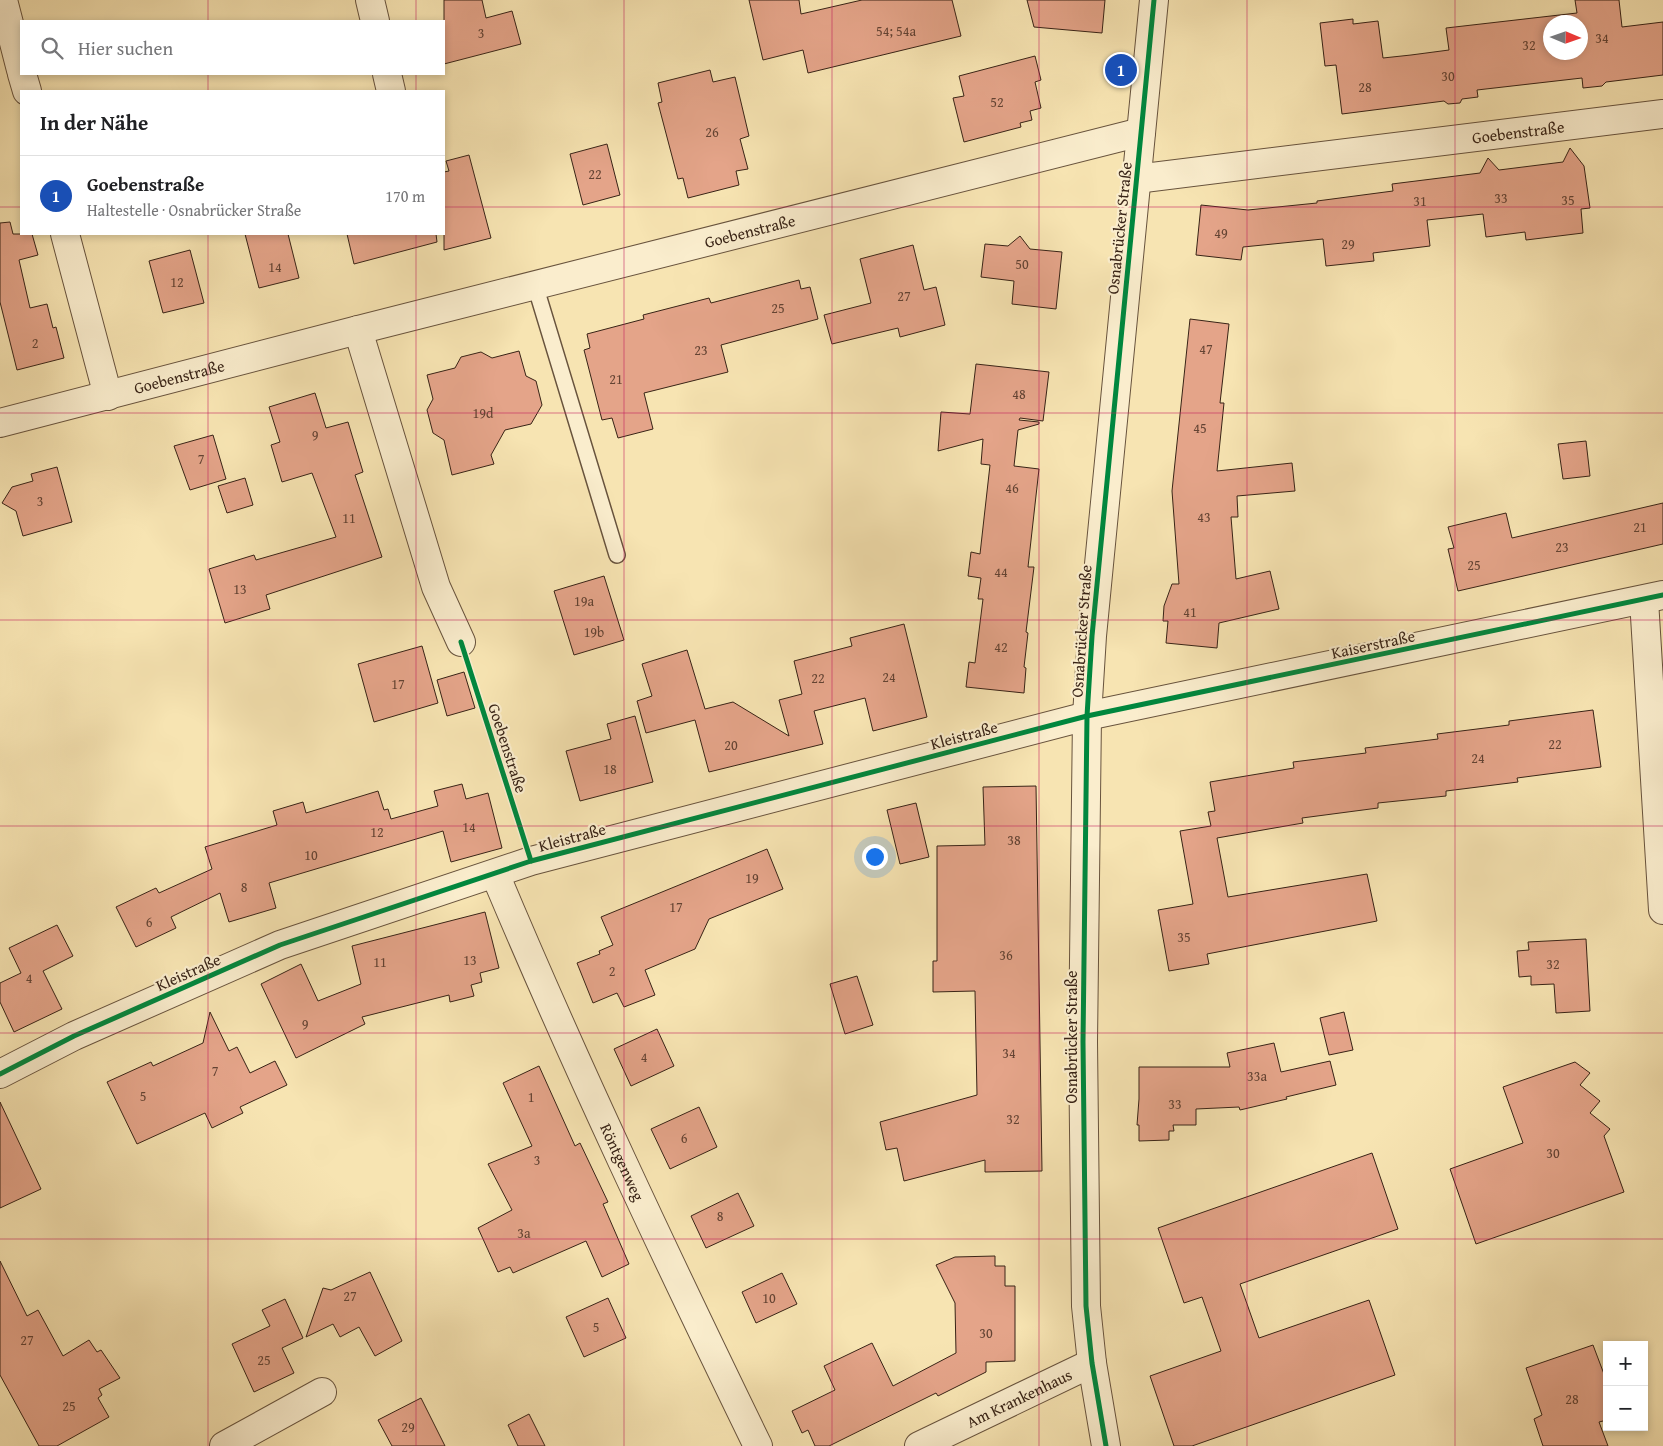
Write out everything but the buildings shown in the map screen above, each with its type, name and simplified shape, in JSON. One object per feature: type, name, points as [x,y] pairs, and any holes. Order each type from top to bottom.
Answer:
[{"type":"street","points":[[3,0],[20,66]]},
{"type":"street","points":[[370,0],[375,20]]},
{"type":"street","name":"Osnabrücker Straße","points":[[1106,1446],[1092,1363],[1086,1306],[1083,1042],[1087,716],[1092,636],[1154,0]]},
{"type":"street","points":[[22,75],[27,90]]},
{"type":"street","points":[[387,75],[391,90]]},
{"type":"street","name":"Goebenstraße","points":[[1136,180],[1663,114]]},
{"type":"street","name":"Goebenstraße","points":[[0,423],[358,330],[1141,132]]},
{"type":"street","points":[[65,235],[108,396]]},
{"type":"street","points":[[358,330],[436,588],[462,642]]},
{"type":"street","points":[[1654,597],[1663,910]]},
{"type":"street","name":"Kaiserstraße","points":[[1087,716],[1654,597]]},
{"type":"street","name":"Kleistraße","points":[[0,1074],[74,1036],[280,945],[531,861],[1087,716]]},
{"type":"street","name":"Röntgenweg","points":[[495,874],[532,961],[676,1277],[758,1446]]},
{"type":"street","name":"Am Krankenhaus","points":[[919,1446],[1092,1363]]},
{"type":"street","points":[[224,1446],[322,1392]]},
{"type":"lane","points":[[535,285],[617,555]]},
{"type":"cycle path","points":[[1106,1446],[1092,1363],[1086,1306],[1083,1042],[1087,716],[1092,636],[1154,0]]},
{"type":"cycle path","points":[[0,1074],[74,1036],[280,945],[531,861],[1087,716],[1663,595]]},
{"type":"cycle path","points":[[461,642],[531,861]]},
{"type":"place","name":"Goebenstraße","points":[[1121,70]]}]
